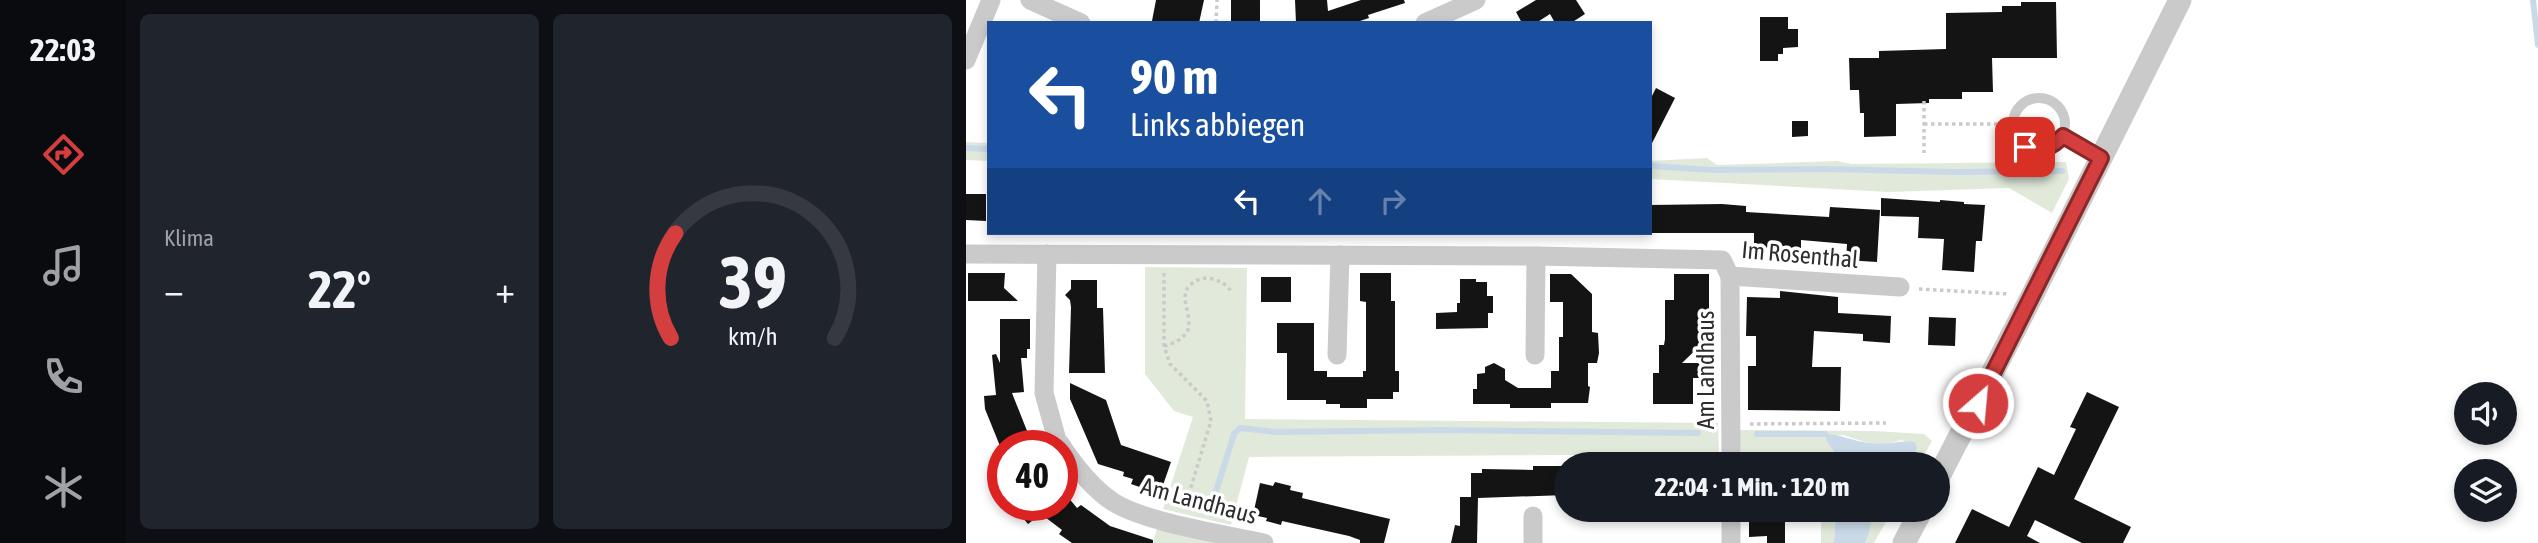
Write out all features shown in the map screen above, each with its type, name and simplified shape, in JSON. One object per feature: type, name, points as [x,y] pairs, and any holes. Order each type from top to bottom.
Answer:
[{"type":"street","points":[[966,60],[991,0]]},
{"type":"street","points":[[1030,0],[1077,21]]},
{"type":"street","points":[[1429,21],[1476,0]]},
{"type":"street","points":[[1950,455],[2180,0]]},
{"type":"street","name":"Im Rosenthal","points":[[966,254],[1536,256],[1722,260],[1731,276],[1900,287]]},
{"type":"street","name":"Am Landhaus","points":[[1047,254],[1044,393],[1054,430]]},
{"type":"street","points":[[1338,355],[1340,255]]},
{"type":"street","points":[[1535,355],[1536,256]]},
{"type":"street","name":"Am Landhaus","points":[[1731,276],[1731,452]]},
{"type":"street","name":"Am Landhaus","points":[[1078,470],[1114,502],[1144,516],[1264,543]]},
{"type":"street","points":[[1533,516],[1533,543]]},
{"type":"street","points":[[1731,522],[1731,543]]},
{"type":"street","points":[[1904,543],[1915,522]]},
{"type":"lane","points":[[2042,98],[2056,104],[2066,123],[2063,136],[2053,146],[2040,150],[2025,147],[2017,138],[2012,124],[2018,108],[2028,100],[2042,98]]},
{"type":"lane","points":[[2063,136],[2101,158]]},
{"type":"path","points":[[1216,21],[1217,0]]},
{"type":"path","points":[[1924,102],[1924,153]]},
{"type":"path","points":[[1924,124],[2012,124]]},
{"type":"path","points":[[1166,254],[1164,346],[1170,364],[1207,401],[1211,421],[1180,524]]},
{"type":"path","points":[[1164,346],[1182,338],[1188,331],[1189,322],[1184,299],[1192,282],[1211,278],[1228,287],[1232,293]]},
{"type":"path","points":[[1900,287],[2032,296]]},
{"type":"path","points":[[1731,424],[1886,423]]},
{"type":"shaded area","points":[[966,142],[987,143],[987,161],[966,160]]},
{"type":"shaded area","points":[[1707,158],[1717,165],[1837,161],[1852,164],[2066,162],[2069,179],[2052,213],[2009,188],[1888,192],[1652,179],[1652,161]]},
{"type":"shaded area","points":[[1145,267],[1247,268],[1245,419],[1718,423],[1719,452],[1249,457],[1231,525],[1163,509],[1193,417],[1174,411],[1145,374]]},
{"type":"shaded area","points":[[1738,430],[1874,431],[1924,434],[1932,441],[1926,452],[1915,452],[1917,448],[1902,440],[1871,444],[1843,435],[1825,438],[1834,452],[1738,452]]},
{"type":"shaded area","points":[[1821,522],[1835,522],[1834,543],[1821,543]]},
{"type":"shaded area","points":[[1871,522],[1886,522],[1874,543],[1865,543]]},
{"type":"shaded area","points":[[1157,528],[1225,543],[1153,543]]},
{"type":"water","points":[[1825,434],[1875,444],[1915,442],[1917,448],[1915,452],[1833,452]]},
{"type":"water","points":[[1835,522],[1871,522],[1865,543],[1834,543]]},
{"type":"building","points":[[1156,0],[1204,0],[1199,21],[1152,21]]},
{"type":"building","points":[[1231,0],[1260,0],[1260,21],[1231,21]]},
{"type":"building","points":[[1295,0],[1327,0],[1328,11],[1361,0],[1404,0],[1405,3],[1368,15],[1369,18],[1360,21],[1296,21]]},
{"type":"building","points":[[1536,0],[1576,0],[1585,14],[1574,21],[1554,21],[1550,14],[1539,21],[1521,21],[1516,12]]},
{"type":"building","points":[[2021,2],[2056,2],[2057,58],[1992,58],[1993,92],[1962,92],[1962,99],[1929,99],[1929,103],[1896,104],[1896,136],[1864,137],[1864,113],[1860,113],[1859,90],[1850,90],[1849,58],[1879,58],[1879,51],[1946,49],[1946,13],[2002,12],[2002,6],[2021,6]]},
{"type":"building","points":[[1760,17],[1788,17],[1788,29],[1798,29],[1798,47],[1783,48],[1783,54],[1778,54],[1778,61],[1760,61]]},
{"type":"building","points":[[1656,88],[1675,98],[1652,143],[1652,96]]},
{"type":"building","points":[[1792,121],[1808,121],[1808,136],[1792,137]]},
{"type":"building","points":[[966,194],[986,194],[986,221],[966,220]]},
{"type":"building","points":[[1881,198],[1985,205],[1982,241],[1976,241],[1974,272],[1942,270],[1944,239],[1918,238],[1919,217],[1881,216]]},
{"type":"building","points":[[1722,204],[1746,206],[1746,212],[1829,217],[1830,207],[1880,210],[1877,262],[1846,260],[1847,244],[1801,240],[1801,250],[1754,247],[1754,233],[1652,233],[1652,205]]},
{"type":"building","points":[[968,273],[1005,273],[1004,288],[1018,301],[968,301]]},
{"type":"building","points":[[1360,273],[1391,273],[1391,301],[1395,301],[1395,371],[1399,371],[1399,392],[1393,392],[1393,399],[1367,399],[1367,408],[1340,408],[1340,404],[1326,404],[1326,400],[1287,400],[1287,353],[1277,353],[1277,323],[1314,323],[1314,371],[1327,371],[1327,377],[1363,377],[1363,371],[1366,371],[1366,302],[1360,301]]},
{"type":"building","points":[[1550,274],[1571,274],[1592,294],[1592,332],[1598,333],[1599,353],[1597,363],[1588,363],[1588,403],[1551,403],[1551,408],[1473,404],[1477,374],[1485,373],[1485,367],[1494,363],[1505,369],[1505,380],[1518,388],[1551,388],[1551,371],[1559,371],[1563,302],[1550,302]]},
{"type":"building","points":[[1674,274],[1709,274],[1709,337],[1682,363],[1706,363],[1707,378],[1693,378],[1693,404],[1653,404],[1653,373],[1659,373],[1659,345],[1664,345],[1665,339],[1665,300],[1674,300]]},
{"type":"building","points":[[1261,277],[1291,277],[1291,302],[1261,302]]},
{"type":"building","points":[[1460,279],[1487,282],[1487,296],[1493,296],[1493,313],[1488,313],[1488,328],[1436,329],[1436,313],[1457,312],[1457,303],[1460,303]]},
{"type":"building","points":[[1071,280],[1097,280],[1097,308],[1103,308],[1105,373],[1069,373],[1071,307],[1070,300],[1065,295],[1071,289]]},
{"type":"building","points":[[1780,291],[1838,297],[1838,313],[1891,316],[1890,343],[1863,341],[1863,334],[1814,331],[1812,367],[1841,367],[1840,411],[1748,410],[1748,366],[1756,366],[1756,336],[1746,336],[1747,297],[1780,298]]},
{"type":"building","points":[[1929,317],[1956,318],[1955,346],[1928,345]]},
{"type":"building","points":[[1000,319],[1030,319],[1030,349],[1027,349],[1027,358],[1021,358],[1024,392],[1012,393],[1027,430],[994,430],[985,409],[984,396],[996,395],[992,355],[996,354],[1000,363]]},
{"type":"building","points":[[1070,383],[1106,400],[1121,445],[1171,462],[1162,488],[1152,485],[1151,491],[1131,484],[1133,479],[1123,476],[1124,472],[1098,464],[1070,399]]},
{"type":"building","points":[[2087,392],[2119,407],[2074,499],[2131,527],[2123,543],[2082,543],[2035,520],[2027,536],[2040,543],[1955,543],[1972,509],[2009,527],[2038,467],[2054,475],[2076,429],[2070,427]]},
{"type":"building","points":[[1533,466],[1554,466],[1554,495],[1478,498],[1477,543],[1451,543],[1455,525],[1460,526],[1460,497],[1471,497],[1471,473],[1482,473],[1482,469],[1533,470]]},
{"type":"building","points":[[1275,482],[1291,486],[1290,490],[1303,493],[1302,498],[1390,519],[1384,543],[1360,543],[1360,540],[1349,536],[1282,521],[1281,525],[1253,515],[1260,483],[1273,486]]},
{"type":"building","points":[[1081,505],[1110,526],[1153,540],[1153,543],[1072,543],[1059,534],[1062,530],[1050,521],[1078,521],[1078,507]]},
{"type":"building","points":[[1749,522],[1785,522],[1785,543],[1767,543],[1767,536],[1749,537]]},
{"type":"waterway","points":[[2533,0],[2538,45]]},
{"type":"waterway","points":[[966,148],[987,149]]},
{"type":"waterway","points":[[1652,166],[1713,170],[2062,171]]},
{"type":"waterway","points":[[1213,501],[1234,434],[1240,428],[1276,432],[1441,430],[1698,433]]},
{"type":"waterway","points":[[1757,434],[1825,434]]},
{"type":"route","points":[[1978,403],[2101,158],[2076,146],[2063,136],[2053,146],[2040,150],[2025,147]]}]
